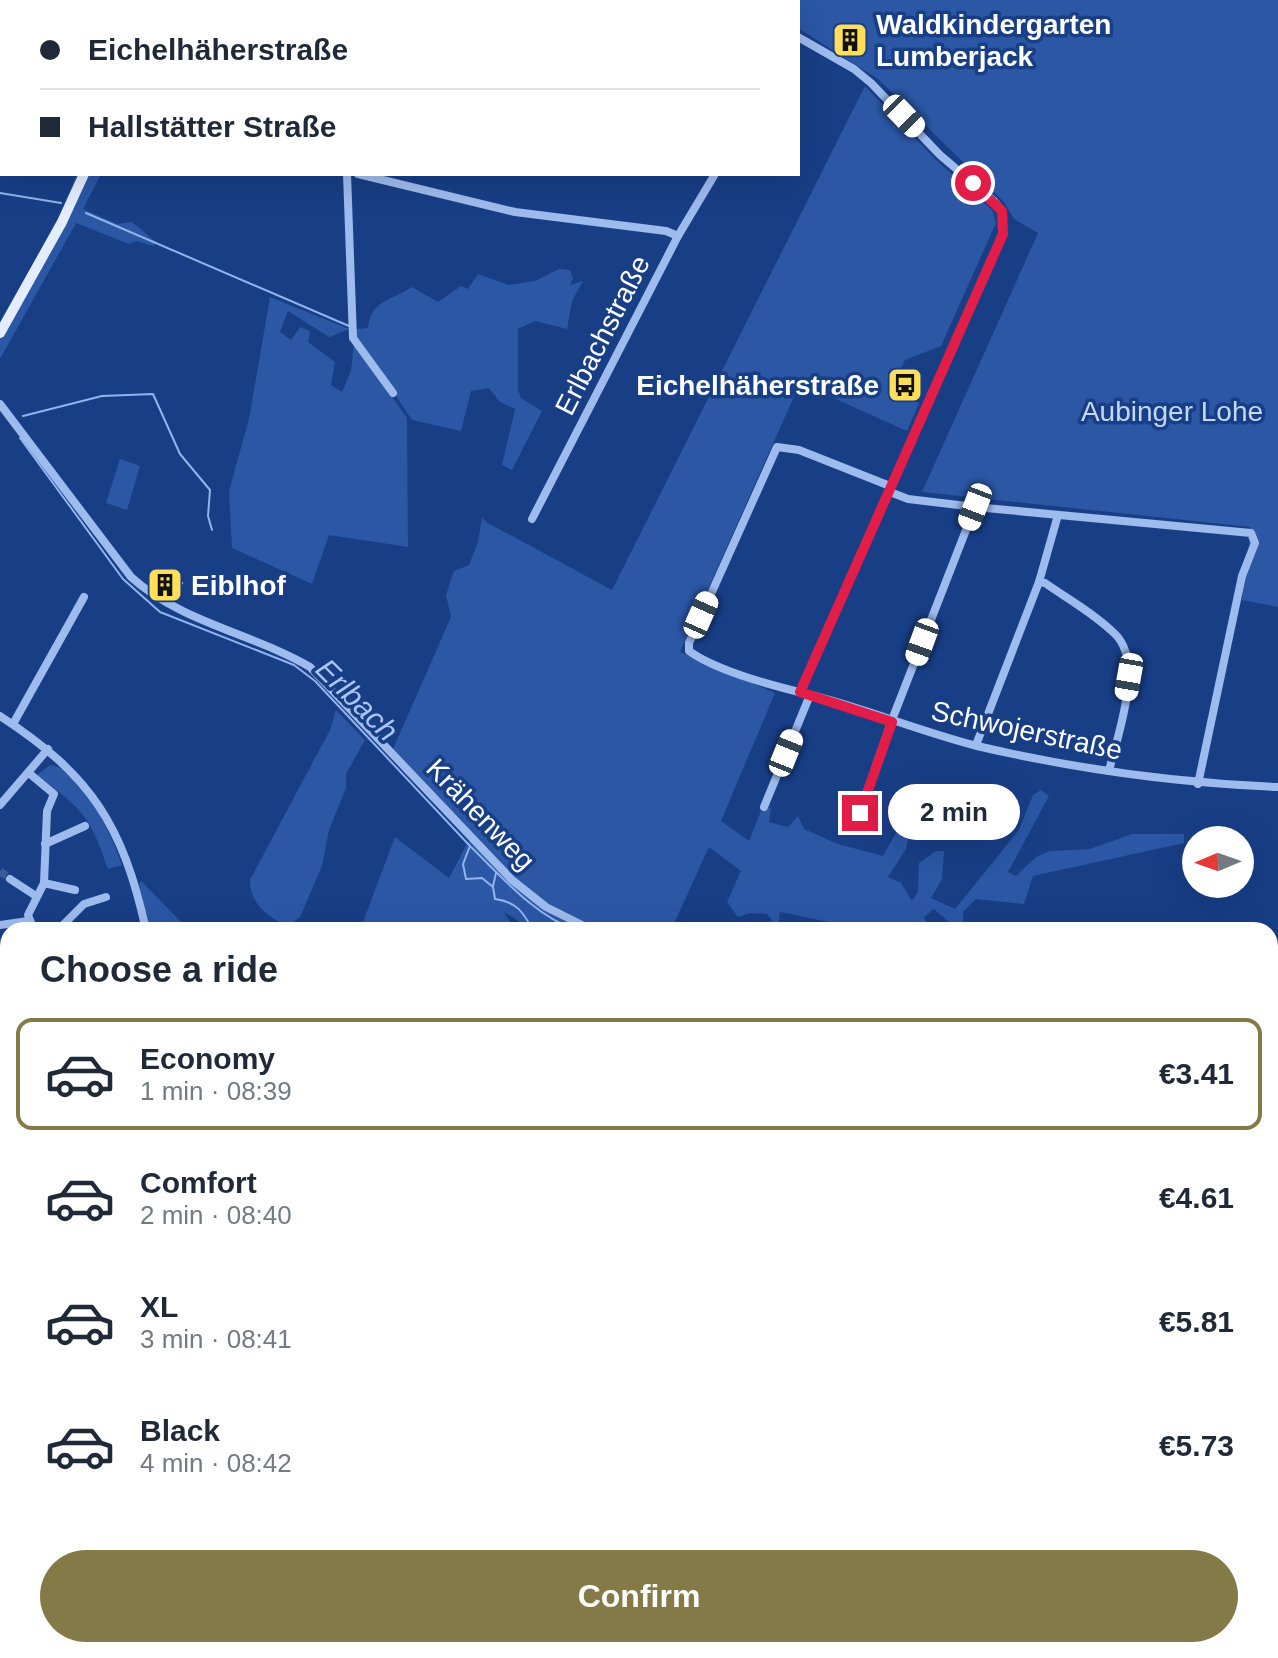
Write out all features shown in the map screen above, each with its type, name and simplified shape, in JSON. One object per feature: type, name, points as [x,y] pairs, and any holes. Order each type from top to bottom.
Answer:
[{"type":"main road","points":[[0,333],[62,222],[83,176]]},
{"type":"street","points":[[800,38],[854,69],[871,83],[940,155],[994,201],[1002,211],[1003,234],[800,692]]},
{"type":"street","points":[[347,176],[353,338],[393,393]]},
{"type":"street","points":[[366,176],[515,212],[666,231],[678,236]]},
{"type":"street","name":"Erlbachstraße","points":[[532,519],[678,236],[714,176]]},
{"type":"street","name":"Krähenweg","points":[[0,404],[131,577],[152,597],[185,614],[284,652],[310,667],[512,880],[546,907],[576,922]]},
{"type":"street","name":"Schwojerstraße","points":[[890,489],[799,450],[777,447],[688,646],[689,651],[708,661],[800,692],[976,745],[1109,771],[1198,784],[1278,787]]},
{"type":"street","points":[[890,489],[908,499],[1251,533],[1255,543],[1242,576],[1198,784]]},
{"type":"street","points":[[856,818],[975,507]]},
{"type":"street","points":[[976,745],[1039,582],[1058,515]]},
{"type":"street","points":[[1039,582],[1045,583],[1117,636],[1124,650],[1129,677],[1109,771]]},
{"type":"street","points":[[13,724],[84,597]]},
{"type":"street","points":[[764,807],[810,695]]},
{"type":"street","points":[[0,716],[48,749],[76,774],[101,805],[121,843],[144,922]]},
{"type":"street","points":[[0,805],[30,774],[48,749]]},
{"type":"street","points":[[21,922],[28,921],[44,883],[47,811],[54,794],[30,774]]},
{"type":"street","points":[[45,844],[85,826]]},
{"type":"street","points":[[10,879],[36,896]]},
{"type":"street","points":[[44,883],[75,890]]},
{"type":"street","points":[[66,922],[84,904],[106,897]]},
{"type":"green space","name":"Aubinger Lohe","points":[[800,0],[1278,0],[1278,607],[1242,600],[1251,527],[922,492],[1038,233],[1014,219],[1004,202],[878,79],[800,29]]},
{"type":"green space","points":[[865,86],[935,159],[992,210],[996,223],[941,346],[905,360],[892,390],[919,403],[907,431],[800,383],[680,652],[775,693],[721,821],[749,841],[761,811],[771,807],[769,822],[788,827],[798,816],[804,829],[838,844],[883,856],[901,824],[907,794],[913,792],[916,797],[906,849],[888,877],[901,883],[912,901],[918,892],[919,863],[936,851],[944,851],[942,879],[931,898],[955,909],[1019,830],[1033,795],[1041,790],[1049,796],[1008,872],[1016,876],[1036,857],[1050,851],[1090,849],[1132,834],[1182,834],[1182,843],[1033,876],[1024,904],[976,899],[963,912],[963,922],[949,922],[934,909],[924,917],[926,922],[829,922],[780,912],[779,922],[773,922],[767,914],[750,913],[738,917],[727,902],[741,871],[709,847],[675,922],[583,922],[571,917],[541,899],[488,853],[393,749],[451,617],[446,595],[454,571],[469,565],[478,542],[482,517],[486,522],[612,590]]},
{"type":"green space","points":[[76,176],[100,176],[83,209],[117,224],[132,222],[156,242],[154,246],[136,241],[129,244],[76,223],[0,359],[0,322],[58,219]]},
{"type":"green space","points":[[559,269],[570,270],[573,278],[570,285],[583,281],[572,301],[567,329],[535,321],[518,329],[518,390],[521,398],[542,411],[512,470],[502,465],[515,409],[500,402],[489,388],[471,391],[461,431],[412,420],[355,335],[356,329],[368,328],[377,306],[412,287],[438,302],[461,286],[468,289],[478,274],[508,285],[535,281]]},
{"type":"green space","points":[[270,297],[349,329],[329,337],[288,311],[280,332],[291,340],[300,327],[310,331],[308,342],[335,362],[331,385],[342,392],[351,371],[354,343],[407,418],[408,547],[329,535],[312,584],[232,548],[229,491],[249,419]]},
{"type":"green space","points":[[120,459],[140,466],[127,510],[106,503]]},
{"type":"green space","points":[[336,710],[365,740],[346,774],[346,788],[329,830],[322,866],[300,917],[293,922],[279,922],[256,902],[250,880],[330,730]]},
{"type":"green space","points":[[50,765],[62,769],[73,778],[95,806],[122,865],[108,869],[82,814],[37,775]]},
{"type":"green space","points":[[395,837],[449,878],[469,840],[536,903],[566,922],[520,922],[504,912],[510,922],[363,922]]},
{"type":"green space","points":[[141,881],[181,922],[148,922],[139,885]]},
{"type":"building","name":"Eiblhof","points":[[157,570],[182,583],[174,598],[150,583]]},
{"type":"waterway","points":[[0,193],[61,203]]},
{"type":"waterway","points":[[86,213],[349,326]]},
{"type":"waterway","points":[[23,416],[102,396],[153,394],[180,454],[210,490],[208,516],[212,530]]},
{"type":"waterway","name":"Erlbach","points":[[20,438],[123,579],[160,612],[294,665],[315,681],[470,846],[463,864],[466,879],[482,878],[493,887],[495,899],[518,909],[528,922]]},
{"type":"waterway","name":"Erlbach","points":[[471,847],[533,905],[558,922]]},
{"type":"waterway","name":"Erlbach","points":[[493,886],[496,873]]},
{"type":"tunnel","points":[[0,871],[10,879]]},
{"type":"place","name":"Waldkindergarten Lumberjack","points":[[850,40]]},
{"type":"place","name":"Eichelhäherstraße","points":[[905,385]]},
{"type":"place","name":"Eiblhof","points":[[165,585]]},
{"type":"route","points":[[860,813],[892,722],[800,692],[1003,234],[1005,223],[1002,211],[973,183]]}]
